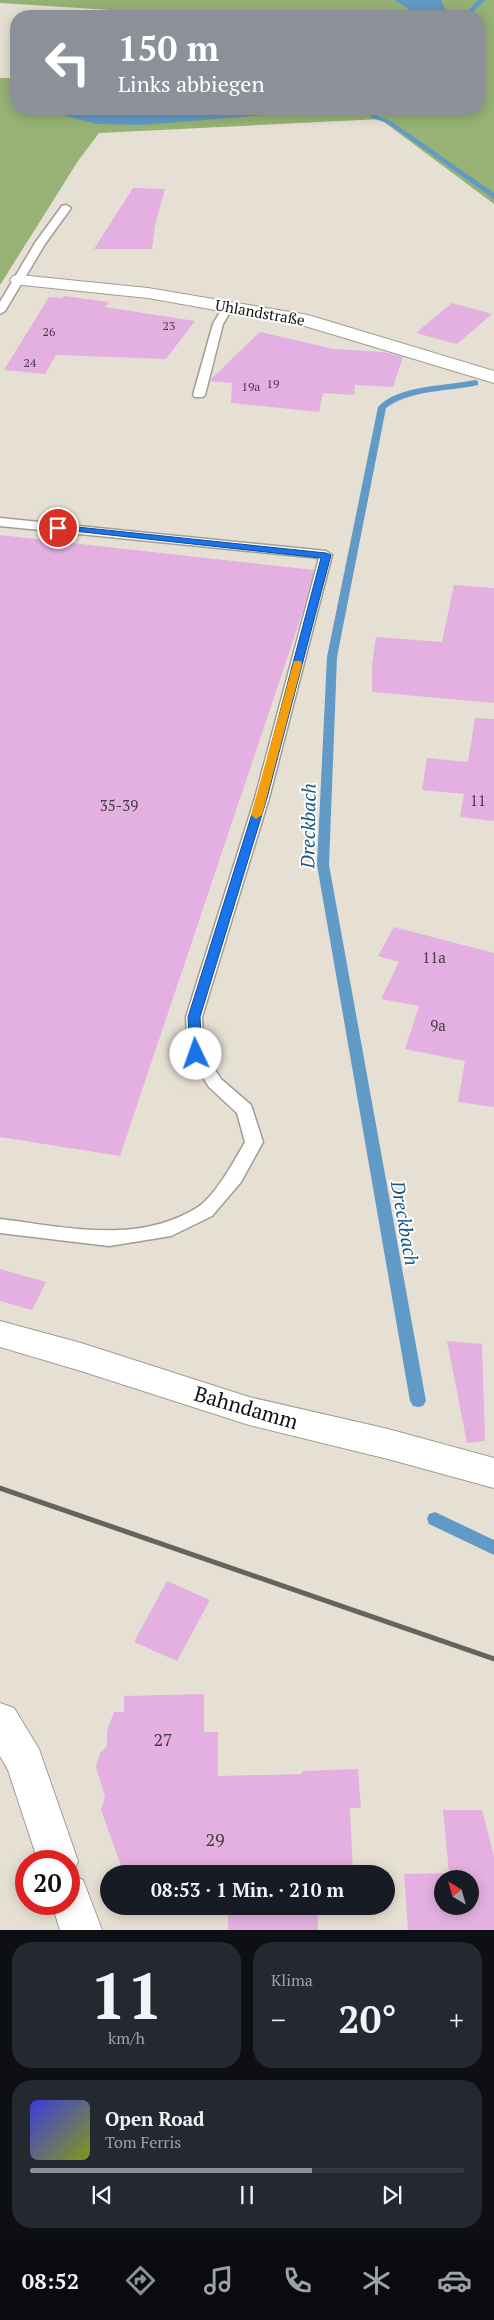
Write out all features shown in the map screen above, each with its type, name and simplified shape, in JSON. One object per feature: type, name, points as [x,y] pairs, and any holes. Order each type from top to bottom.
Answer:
[{"type":"street","name":"Uhlandstraße","points":[[19,280],[148,293],[308,322],[494,377]]},
{"type":"street","name":"Bahndamm","points":[[0,1334],[80,1357],[249,1411],[388,1444],[494,1472]]},
{"type":"street","points":[[0,1722],[25,1762],[54,1850]]},
{"type":"street","points":[[76,1915],[81,1930]]},
{"type":"lane","points":[[0,311],[40,243],[66,208]]},
{"type":"lane","points":[[200,395],[218,324],[228,307]]},
{"type":"lane","points":[[0,522],[326,555],[262,798],[194,1017],[196,1054],[215,1082],[245,1110],[254,1142],[235,1177],[206,1211],[164,1231],[109,1239],[0,1226]]},
{"type":"green space","points":[[0,0],[494,0],[494,204],[380,119],[99,133],[78,161],[0,285],[0,78],[10,78],[10,115],[485,115],[485,10],[111,10],[0,3]]},
{"type":"water","points":[[394,0],[441,0],[446,10],[409,10]]},
{"type":"water","points":[[62,115],[266,115],[141,125],[97,124]]},
{"type":"building","points":[[133,188],[165,189],[155,225],[152,249],[94,249]]},
{"type":"building","points":[[64,296],[109,302],[105,307],[195,321],[166,359],[56,355],[45,374],[4,370],[49,297],[62,298]]},
{"type":"building","points":[[452,303],[492,314],[457,344],[416,333]]},
{"type":"building","points":[[260,332],[334,349],[384,352],[403,357],[393,387],[355,385],[354,395],[323,393],[319,412],[231,403],[232,383],[210,381]]},
{"type":"building","points":[[0,535],[314,570],[303,611],[120,1156],[0,1137]]},
{"type":"building","points":[[454,585],[494,588],[494,703],[372,692],[372,665],[376,637],[442,642]]},
{"type":"building","points":[[475,718],[494,719],[494,821],[460,817],[464,794],[422,790],[427,758],[468,762]]},
{"type":"building","points":[[394,927],[494,953],[494,1107],[458,1102],[465,1061],[405,1049],[419,1006],[381,999],[399,962],[378,956]]},
{"type":"building","points":[[0,1269],[46,1282],[32,1310],[0,1301]]},
{"type":"building","points":[[447,1341],[482,1344],[485,1441],[467,1443]]},
{"type":"building","points":[[167,1581],[210,1600],[177,1661],[134,1642]]},
{"type":"building","points":[[204,1694],[204,1732],[218,1732],[218,1776],[302,1774],[302,1771],[358,1769],[361,1808],[350,1808],[353,1865],[121,1865],[101,1810],[105,1797],[96,1767],[100,1753],[107,1746],[107,1731],[114,1712],[124,1712],[124,1696]]},
{"type":"building","points":[[443,1810],[482,1810],[494,1856],[494,1930],[408,1930],[404,1874],[434,1873],[434,1915],[479,1915],[479,1870],[449,1870]]},
{"type":"building","points":[[228,1915],[317,1915],[318,1930],[228,1930]]},
{"type":"waterway","name":"Dreckbach","points":[[472,10],[482,0]]},
{"type":"waterway","name":"Dreckbach","points":[[374,115],[374,117],[389,122],[494,197]]},
{"type":"waterway","name":"Dreckbach","points":[[418,1401],[323,865],[332,657],[382,407],[401,396],[426,390],[475,383]]},
{"type":"waterway","name":"Dreckbach","points":[[435,1519],[494,1548]]},
{"type":"railway","points":[[0,1488],[494,1659]]},
{"type":"slow traffic","points":[[256,815],[298,664]]},
{"type":"route","points":[[58,528],[326,555],[262,798],[194,1017],[196,1054]]}]
